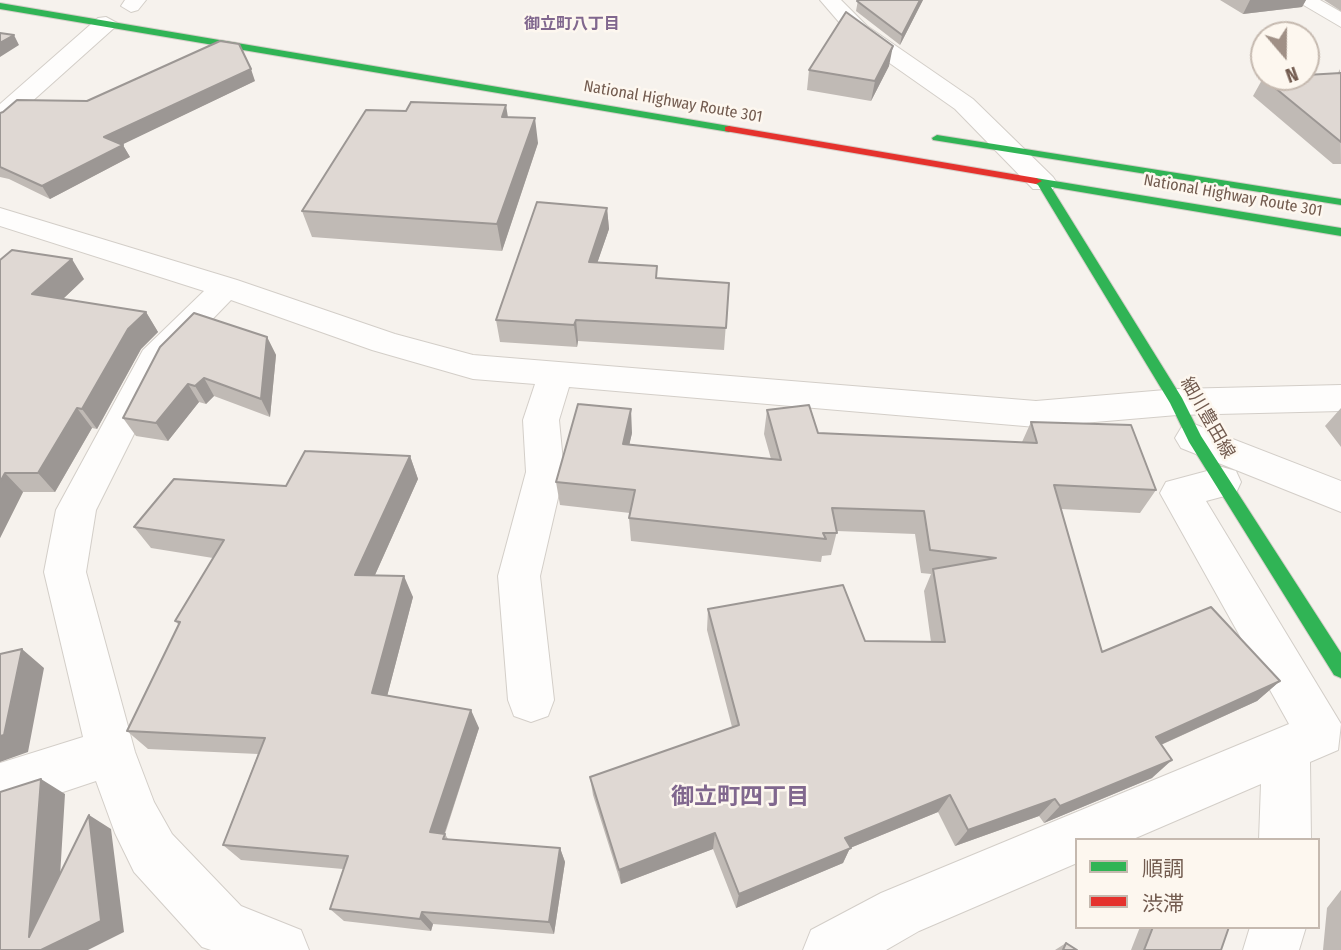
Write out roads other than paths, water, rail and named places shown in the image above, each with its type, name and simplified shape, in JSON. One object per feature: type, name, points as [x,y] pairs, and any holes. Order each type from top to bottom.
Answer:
[{"type":"main road","name":"National Highway Route 301","points":[[108,12],[137,4]]},
{"type":"main road","name":"National Highway Route 301","points":[[0,6],[108,12],[1043,183],[1341,232]]},
{"type":"main road","name":"National Highway Route 301","points":[[917,135],[1341,202]]},
{"type":"main road","name":"細川豊田線","points":[[1043,183],[1177,402],[1194,438],[1341,668]]},
{"type":"street","points":[[830,0],[859,31],[900,56],[964,104],[1014,150],[1043,183]]},
{"type":"street","points":[[1305,0],[1341,21]]},
{"type":"street","points":[[0,117],[108,12]]},
{"type":"street","points":[[0,217],[226,287],[384,342],[473,367],[555,376],[1036,414],[1177,402],[1341,398]]},
{"type":"street","points":[[226,287],[155,358],[76,510],[65,572],[111,752],[133,815],[153,853],[222,926],[281,950]]},
{"type":"street","points":[[531,700],[519,576],[545,472],[541,420],[555,376]]},
{"type":"street","points":[[1194,438],[1341,497]]},
{"type":"street","points":[[1075,838],[1321,734],[1180,493],[1222,482]]},
{"type":"street","points":[[1285,838],[1286,749]]},
{"type":"street","points":[[0,788],[111,752]]},
{"type":"street","points":[[831,950],[900,912],[1075,838]]},
{"type":"street","points":[[1271,950],[1277,929]]},
{"type":"district","name":"御立町八丁目","points":[[572,25]]},
{"type":"district","name":"御立町四丁目","points":[[740,798]]}]
